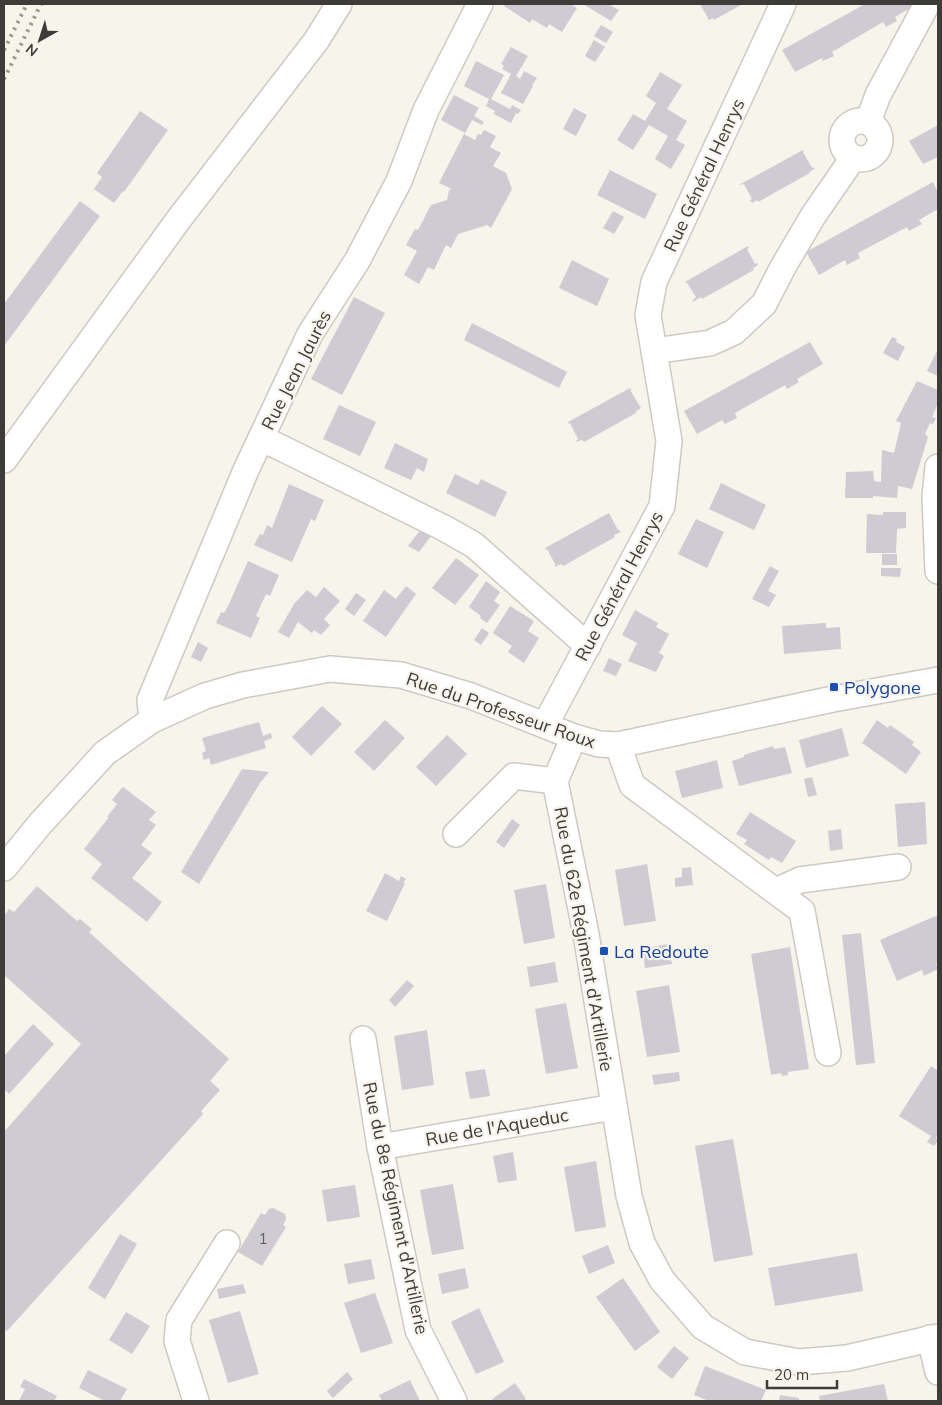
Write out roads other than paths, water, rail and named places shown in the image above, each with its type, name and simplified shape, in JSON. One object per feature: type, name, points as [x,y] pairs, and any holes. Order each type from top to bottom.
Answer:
[{"type":"street","points":[[4,460],[179,219],[316,41],[339,4]]},
{"type":"street","name":"Rue Jean Jaurès","points":[[152,720],[150,700],[261,438],[310,334],[357,261],[399,181],[426,110],[480,4]]},
{"type":"street","name":"Rue Général Henrys","points":[[545,725],[662,506],[669,441],[648,315],[654,282],[783,4]]},
{"type":"street","points":[[654,351],[710,343],[734,332],[764,304],[813,216],[854,158],[863,159],[872,155],[878,147],[880,137],[876,128],[868,122],[878,95],[928,4]]},
{"type":"street","points":[[261,438],[444,528],[474,545],[588,646]]},
{"type":"street","points":[[938,467],[935,497],[938,571]]},
{"type":"street","name":"Rue du Professeur Roux","points":[[4,868],[40,824],[105,753],[152,720],[204,696],[242,685],[330,669],[401,675],[471,696],[574,737],[599,744],[618,745],[833,699],[938,680]]},
{"type":"street","points":[[456,834],[514,776],[555,781],[574,737]]},
{"type":"street","name":"Rue du Professeur Roux","points":[[618,745],[632,784],[802,910],[828,1053]]},
{"type":"street","name":"Rue du 62e Régiment d'Artillerie","points":[[555,781],[586,934],[629,1196],[642,1243],[662,1280],[704,1327],[745,1352],[799,1362],[847,1358],[934,1338]]},
{"type":"street","points":[[776,891],[800,880],[898,867]]},
{"type":"street","name":"Rue du 8e Régiment d'Artillerie","points":[[363,1039],[380,1147],[418,1330],[454,1401]]},
{"type":"street","name":"Rue de l'Aqueduc","points":[[380,1147],[614,1107]]},
{"type":"street","points":[[196,1401],[177,1341],[179,1320],[227,1243]]},
{"type":"street","points":[[934,1338],[938,1372]]},
{"type":"railway","points":[[4,50],[27,4]]},
{"type":"railway","points":[[4,79],[41,4]]},
{"type":"place","name":"Polygone","points":[[834,687]]},
{"type":"place","name":"La Redoute","points":[[604,951]]}]
